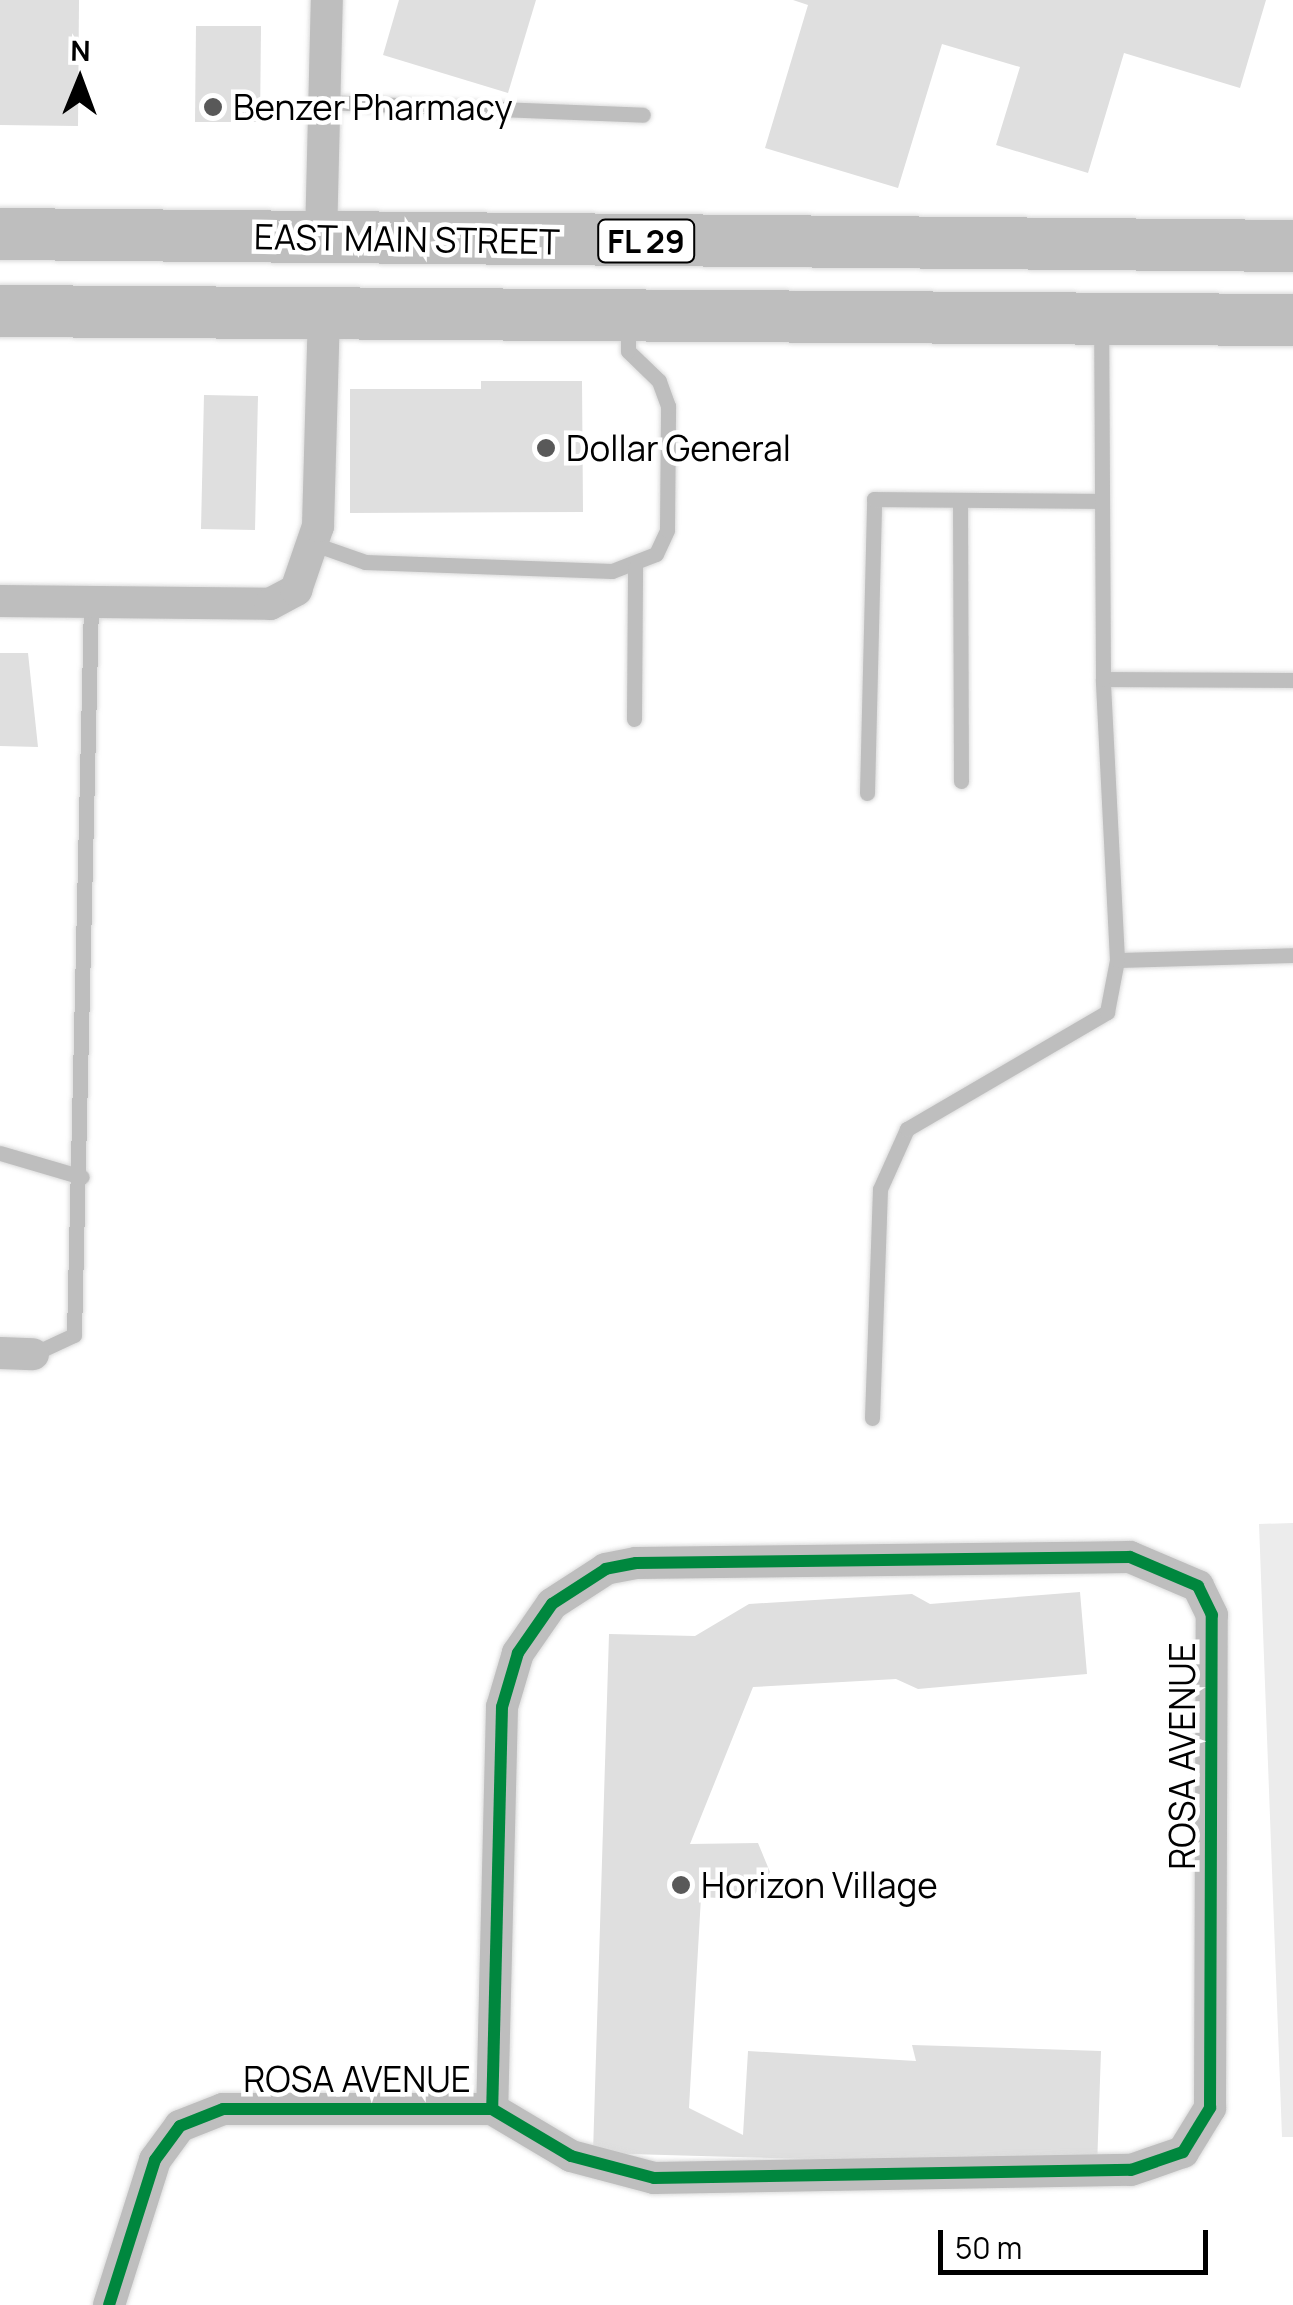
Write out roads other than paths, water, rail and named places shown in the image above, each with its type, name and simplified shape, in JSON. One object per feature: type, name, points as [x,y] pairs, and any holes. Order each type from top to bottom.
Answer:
[{"type":"highway","name":"EAST MAIN STREET","points":[[0,234],[1293,246]]},
{"type":"highway","points":[[321,238],[324,312]]},
{"type":"highway","name":"EAST MAIN STREET","points":[[0,311],[1293,320]]},
{"type":"street","points":[[321,238],[326,0]]},
{"type":"street","points":[[0,600],[270,604],[296,590],[314,544],[324,312]]},
{"type":"street","points":[[0,1354],[33,1354]]},
{"type":"street","name":"ROSA AVENUE","points":[[109,2305],[155,2160],[180,2126],[223,2109],[492,2109],[571,2156],[654,2178],[1131,2170],[1183,2152],[1210,2108],[1212,1615],[1198,1586],[1130,1556],[636,1564],[606,1569],[552,1604],[518,1654],[502,1707],[492,2109]]},
{"type":"lane","points":[[324,102],[643,116]]},
{"type":"lane","points":[[314,544],[365,562],[634,568],[656,554],[667,530],[668,406],[659,381],[628,350],[628,314]]},
{"type":"lane","points":[[872,1418],[880,1189],[907,1130],[1107,1012],[1118,960],[1103,679],[1101,318]]},
{"type":"lane","points":[[868,793],[874,499],[1102,500]]},
{"type":"lane","points":[[960,500],[961,782]]},
{"type":"lane","points":[[634,568],[634,719]]},
{"type":"lane","points":[[33,1354],[74,1335],[82,1177],[91,602]]},
{"type":"lane","points":[[1103,679],[1293,680]]},
{"type":"lane","points":[[1118,960],[1293,955]]},
{"type":"lane","points":[[0,1153],[82,1177]]},
{"type":"place","name":"Benzer Pharmacy","points":[[213,107]]},
{"type":"place","name":"Dollar General","points":[[546,448]]},
{"type":"place","name":"Horizon Village","points":[[681,1885]]}]
